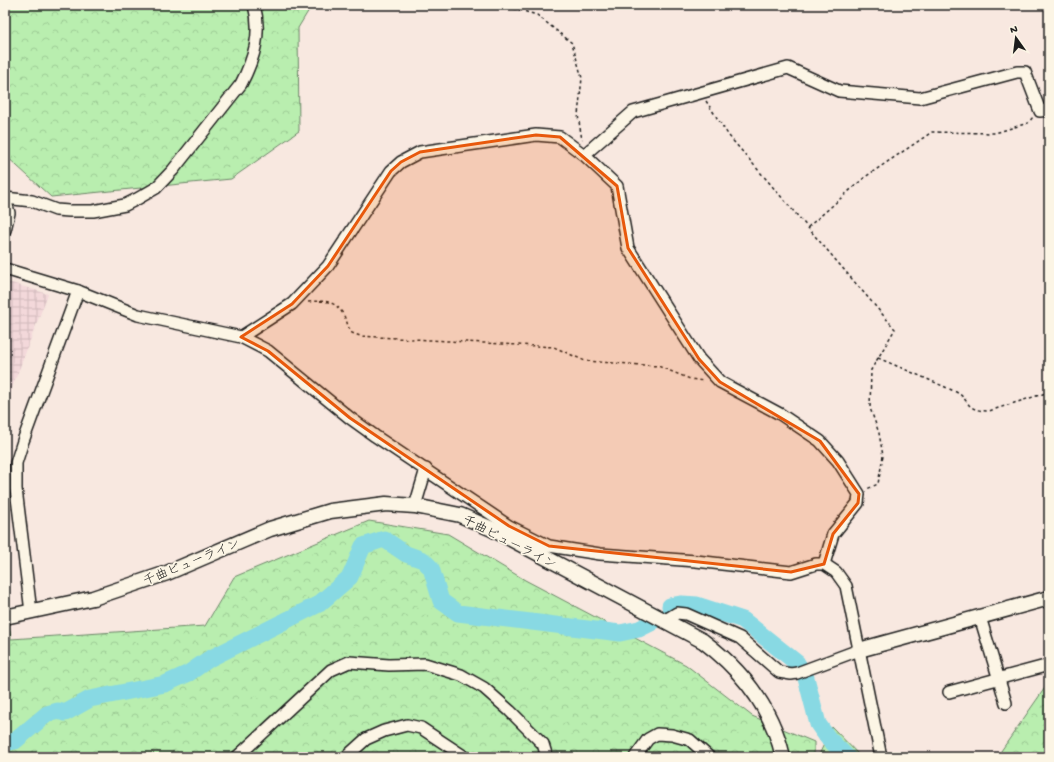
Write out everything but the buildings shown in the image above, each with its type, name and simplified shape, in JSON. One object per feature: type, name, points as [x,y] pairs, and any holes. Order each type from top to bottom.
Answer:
[{"type":"street","points":[[5,230],[9,213],[5,198],[32,201],[56,210],[93,211],[125,205],[156,188],[173,170],[241,84],[250,68],[258,35],[258,17],[254,5]]},
{"type":"street","points":[[584,155],[633,112],[699,92],[788,68],[839,91],[920,98],[1017,72],[1025,72],[1045,110]]},
{"type":"street","points":[[240,337],[292,304],[328,266],[391,171],[401,162],[420,152],[536,135],[560,137],[584,155],[617,186],[628,248],[698,359],[720,382],[780,414],[820,441],[838,461],[859,494],[858,503],[833,534],[824,564]]},
{"type":"street","points":[[5,269],[78,291],[138,315],[240,337],[268,350],[350,418],[509,526],[549,546],[600,554],[696,561],[791,572],[816,564],[824,564],[836,572],[846,586],[881,757]]},
{"type":"street","points":[[31,612],[16,489],[16,463],[78,291]]},
{"type":"street","points":[[415,506],[426,469]]},
{"type":"street","name":"千曲ビューライン","points":[[5,617],[93,598],[167,573],[270,529],[312,516],[350,508],[386,504],[415,506],[460,515],[473,521],[703,641],[718,652],[751,684],[780,740],[783,757]]},
{"type":"street","points":[[664,621],[677,613],[686,614],[740,638],[779,672],[791,674],[859,650],[1049,598]]},
{"type":"street","points":[[980,617],[1006,703]]},
{"type":"street","points":[[237,757],[331,670],[349,662],[389,665],[425,664],[461,675],[484,688],[510,711],[543,744],[547,757]]},
{"type":"street","points":[[949,692],[1049,665]]},
{"type":"street","points":[[346,757],[366,739],[384,731],[408,725],[420,728],[465,757]]},
{"type":"street","points":[[635,757],[648,739],[657,734],[672,735],[690,740],[709,757]]},
{"type":"path","points":[[502,5],[536,15],[572,43],[582,78],[578,114],[584,155]]},
{"type":"path","points":[[699,92],[729,136],[895,329],[871,370],[870,408],[880,433],[883,456],[878,484],[859,494]]},
{"type":"path","points":[[808,227],[865,177],[932,132],[995,133],[1028,123],[1045,110]]},
{"type":"path","points":[[292,304],[324,300],[336,305],[345,318],[352,333],[360,336],[554,347],[585,361],[658,366],[690,380],[720,382]]},
{"type":"path","points":[[878,358],[958,393],[969,407],[979,411],[989,411],[1049,392]]},
{"type":"highlighted area","points":[[536,135],[560,137],[617,186],[628,248],[699,359],[720,382],[820,441],[859,494],[858,503],[833,534],[824,564],[791,572],[549,546],[509,526],[350,418],[268,351],[241,337],[292,304],[328,266],[391,171],[401,162],[420,152]]},
{"type":"shaded area","points":[[5,281],[48,294],[5,406]]},
{"type":"green space","points":[[5,5],[312,5],[298,28],[299,131],[231,179],[51,197],[5,155]]},
{"type":"green space","points":[[369,521],[448,534],[525,580],[686,665],[752,716],[814,742],[814,757],[5,757],[5,592],[11,639],[205,626],[234,577]]},
{"type":"green space","points":[[1049,682],[1049,757],[998,757],[1001,751]]},
{"type":"green space","points":[[832,727],[861,757],[818,757]]},
{"type":"waterway","points":[[5,743],[15,741],[47,714],[58,711],[65,713],[90,699],[165,684],[189,673],[209,659],[319,604],[350,577],[363,546],[384,539],[406,554],[423,560],[431,568],[441,601],[458,613],[620,633],[639,629],[651,623]]},
{"type":"waterway","points":[[670,606],[682,604],[697,605],[743,620],[797,663],[806,678],[818,724],[828,738],[847,757]]}]
